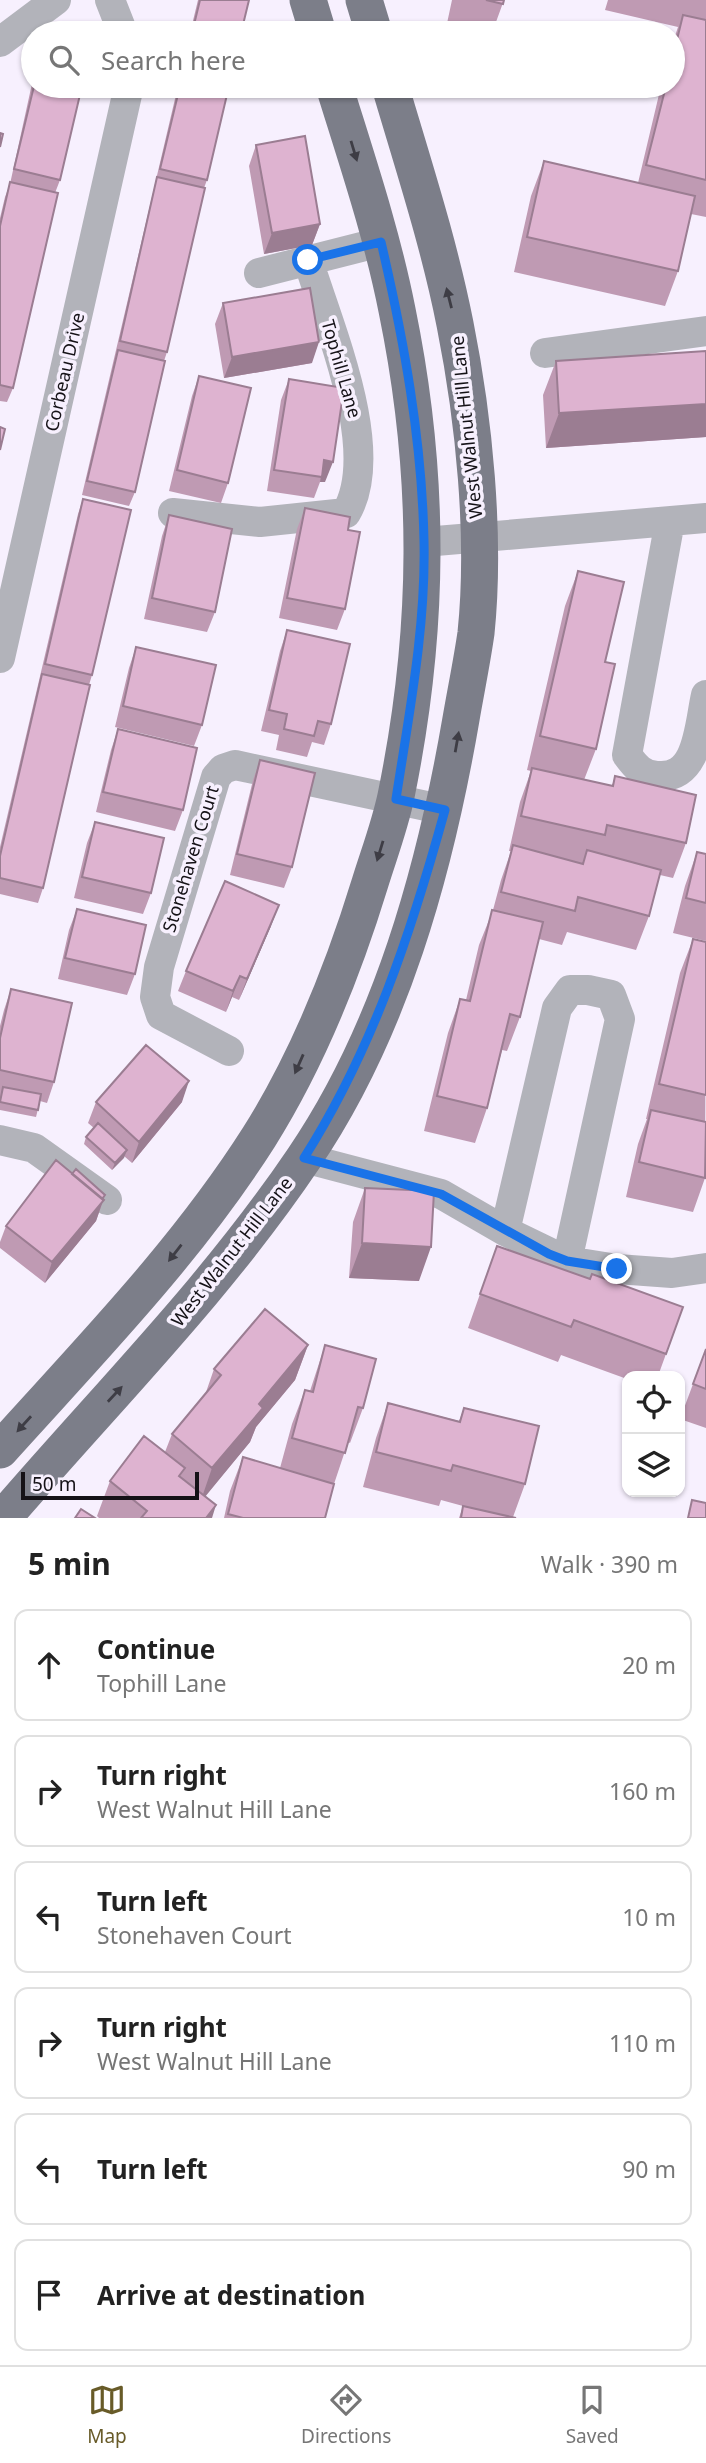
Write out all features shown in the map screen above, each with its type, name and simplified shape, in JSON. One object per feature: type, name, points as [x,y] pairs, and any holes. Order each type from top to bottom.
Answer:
[{"type":"main road","points":[[308,0],[314,21]]},
{"type":"main road","points":[[365,0],[371,21]]},
{"type":"main road","points":[[0,1450],[174,1255],[258,1138],[280,1100],[342,968],[396,799],[419,647],[424,542],[413,411],[398,313],[381,242],[338,98]]},
{"type":"main road","name":"West Walnut Hill Lane","points":[[2,1516],[217,1277],[304,1158],[340,1096],[388,990],[415,919],[445,810],[476,631],[478,537],[472,446],[455,324],[393,98]]},
{"type":"main road","points":[[217,1277],[211,1267],[217,1241],[281,1145],[284,1124],[280,1100]]},
{"type":"street","points":[[28,21],[56,0]]},
{"type":"street","points":[[110,0],[118,21]]},
{"type":"street","points":[[0,42],[21,26]]},
{"type":"street","name":"Corbeau Drive","points":[[0,658],[126,98]]},
{"type":"street","points":[[259,273],[381,242]]},
{"type":"street","name":"Tophill Lane","points":[[173,513],[260,522],[346,513],[351,505],[358,477],[357,421],[308,260]]},
{"type":"street","points":[[545,354],[706,331]]},
{"type":"street","points":[[424,542],[706,517]]},
{"type":"street","points":[[670,521],[627,755],[636,768],[652,776],[669,777],[681,772],[691,760],[706,695]]},
{"type":"street","name":"Stonehaven Court","points":[[229,1051],[161,1015],[155,997],[159,967],[216,777],[223,769],[235,765],[445,810]]},
{"type":"street","points":[[505,1231],[557,1008],[570,990],[588,990],[611,995],[620,1019],[567,1261]]},
{"type":"street","points":[[0,1140],[34,1147],[107,1200]]},
{"type":"street","points":[[304,1158],[441,1194],[505,1231],[567,1261],[617,1269],[672,1273],[706,1269]]},
{"type":"building","points":[[200,0],[249,0],[244,21],[195,21]]},
{"type":"building","points":[[486,0],[504,0],[503,4]]},
{"type":"building","points":[[683,15],[706,20],[706,180],[646,165],[663,98],[685,98],[685,21],[682,21]]},
{"type":"building","points":[[31,98],[79,98],[60,180],[14,169]]},
{"type":"building","points":[[177,98],[226,98],[207,180],[160,169]]},
{"type":"building","points":[[305,136],[320,224],[272,233],[256,145]]},
{"type":"building","points":[[544,161],[695,196],[678,271],[527,237]]},
{"type":"building","points":[[157,177],[205,188],[167,352],[120,341]]},
{"type":"building","points":[[10,182],[58,193],[13,388],[0,385],[0,226]]},
{"type":"building","points":[[310,288],[319,342],[232,357],[223,303]]},
{"type":"building","points":[[118,350],[165,361],[135,492],[87,481]]},
{"type":"building","points":[[706,351],[706,404],[559,413],[556,361]]},
{"type":"building","points":[[199,376],[251,388],[228,483],[177,470]]},
{"type":"building","points":[[289,379],[344,388],[333,462],[324,460],[322,477],[274,470]]},
{"type":"building","points":[[0,427],[5,429],[0,450]]},
{"type":"building","points":[[83,499],[131,510],[92,675],[45,664]]},
{"type":"building","points":[[305,508],[350,517],[348,530],[360,532],[345,609],[287,598]]},
{"type":"building","points":[[169,515],[232,529],[215,612],[152,598]]},
{"type":"building","points":[[578,571],[624,582],[605,662],[615,664],[596,749],[540,736]]},
{"type":"building","points":[[287,630],[350,644],[331,724],[318,721],[314,736],[284,729],[287,714],[269,710]]},
{"type":"building","points":[[136,647],[216,665],[202,725],[123,706]]},
{"type":"building","points":[[42,674],[90,685],[43,888],[0,878],[0,856]]},
{"type":"building","points":[[118,729],[197,748],[183,810],[103,792]]},
{"type":"building","points":[[260,760],[315,773],[292,867],[237,854]]},
{"type":"building","points":[[532,768],[613,786],[615,776],[696,795],[686,843],[607,825],[605,835],[521,816]]},
{"type":"building","points":[[95,822],[164,838],[151,893],[82,877]]},
{"type":"building","points":[[513,845],[583,864],[587,850],[661,870],[649,916],[578,897],[575,911],[501,892]]},
{"type":"building","points":[[697,852],[706,854],[706,903],[686,898]]},
{"type":"building","points":[[225,881],[279,905],[247,979],[240,976],[233,991],[186,971]]},
{"type":"building","points":[[77,909],[146,925],[135,974],[65,958]]},
{"type":"building","points":[[492,910],[543,922],[520,1017],[510,1014],[487,1108],[437,1096],[460,999],[470,1001]]},
{"type":"building","points":[[693,939],[706,942],[706,1095],[659,1084]]},
{"type":"building","points":[[11,989],[72,1003],[54,1082],[0,1070],[0,1038]]},
{"type":"building","points":[[146,1045],[189,1081],[139,1142],[96,1102]]},
{"type":"building","points":[[3,1087],[41,1094],[38,1110],[0,1102]]},
{"type":"building","points":[[651,1110],[706,1122],[705,1178],[639,1162]]},
{"type":"building","points":[[98,1123],[127,1150],[115,1163],[86,1137]]},
{"type":"building","points":[[56,1160],[104,1200],[52,1262],[6,1226]]},
{"type":"building","points":[[76,1169],[105,1195],[102,1199],[72,1174]]},
{"type":"building","points":[[365,1188],[434,1191],[431,1247],[362,1243]]},
{"type":"building","points":[[497,1246],[590,1279],[592,1274],[683,1307],[666,1354],[574,1320],[571,1327],[480,1294]]},
{"type":"building","points":[[265,1309],[308,1345],[259,1404],[263,1408],[212,1468],[172,1434],[221,1375],[214,1369]]},
{"type":"building","points":[[325,1345],[376,1359],[363,1408],[358,1407],[345,1453],[292,1438],[305,1390],[313,1392]]},
{"type":"building","points":[[706,1349],[706,1389],[693,1384]]},
{"type":"building","points":[[388,1403],[460,1422],[464,1408],[539,1426],[525,1484],[453,1465],[451,1471],[376,1452]]},
{"type":"building","points":[[144,1436],[185,1468],[179,1476],[216,1505],[206,1518],[141,1518],[147,1511],[110,1481]]},
{"type":"building","points":[[243,1457],[334,1484],[325,1518],[243,1518],[228,1514]]},
{"type":"building","points":[[692,1500],[706,1503],[706,1518],[688,1518]]},
{"type":"building","points":[[463,1506],[516,1518],[461,1518]]},
{"type":"building","points":[[81,1509],[95,1518],[75,1518]]},
{"type":"route","points":[[308,260],[381,242],[398,313],[413,411],[424,542],[419,647],[396,799],[445,810],[415,919],[388,990],[340,1096],[304,1158],[441,1194],[549,1254],[567,1261],[617,1269]]}]
